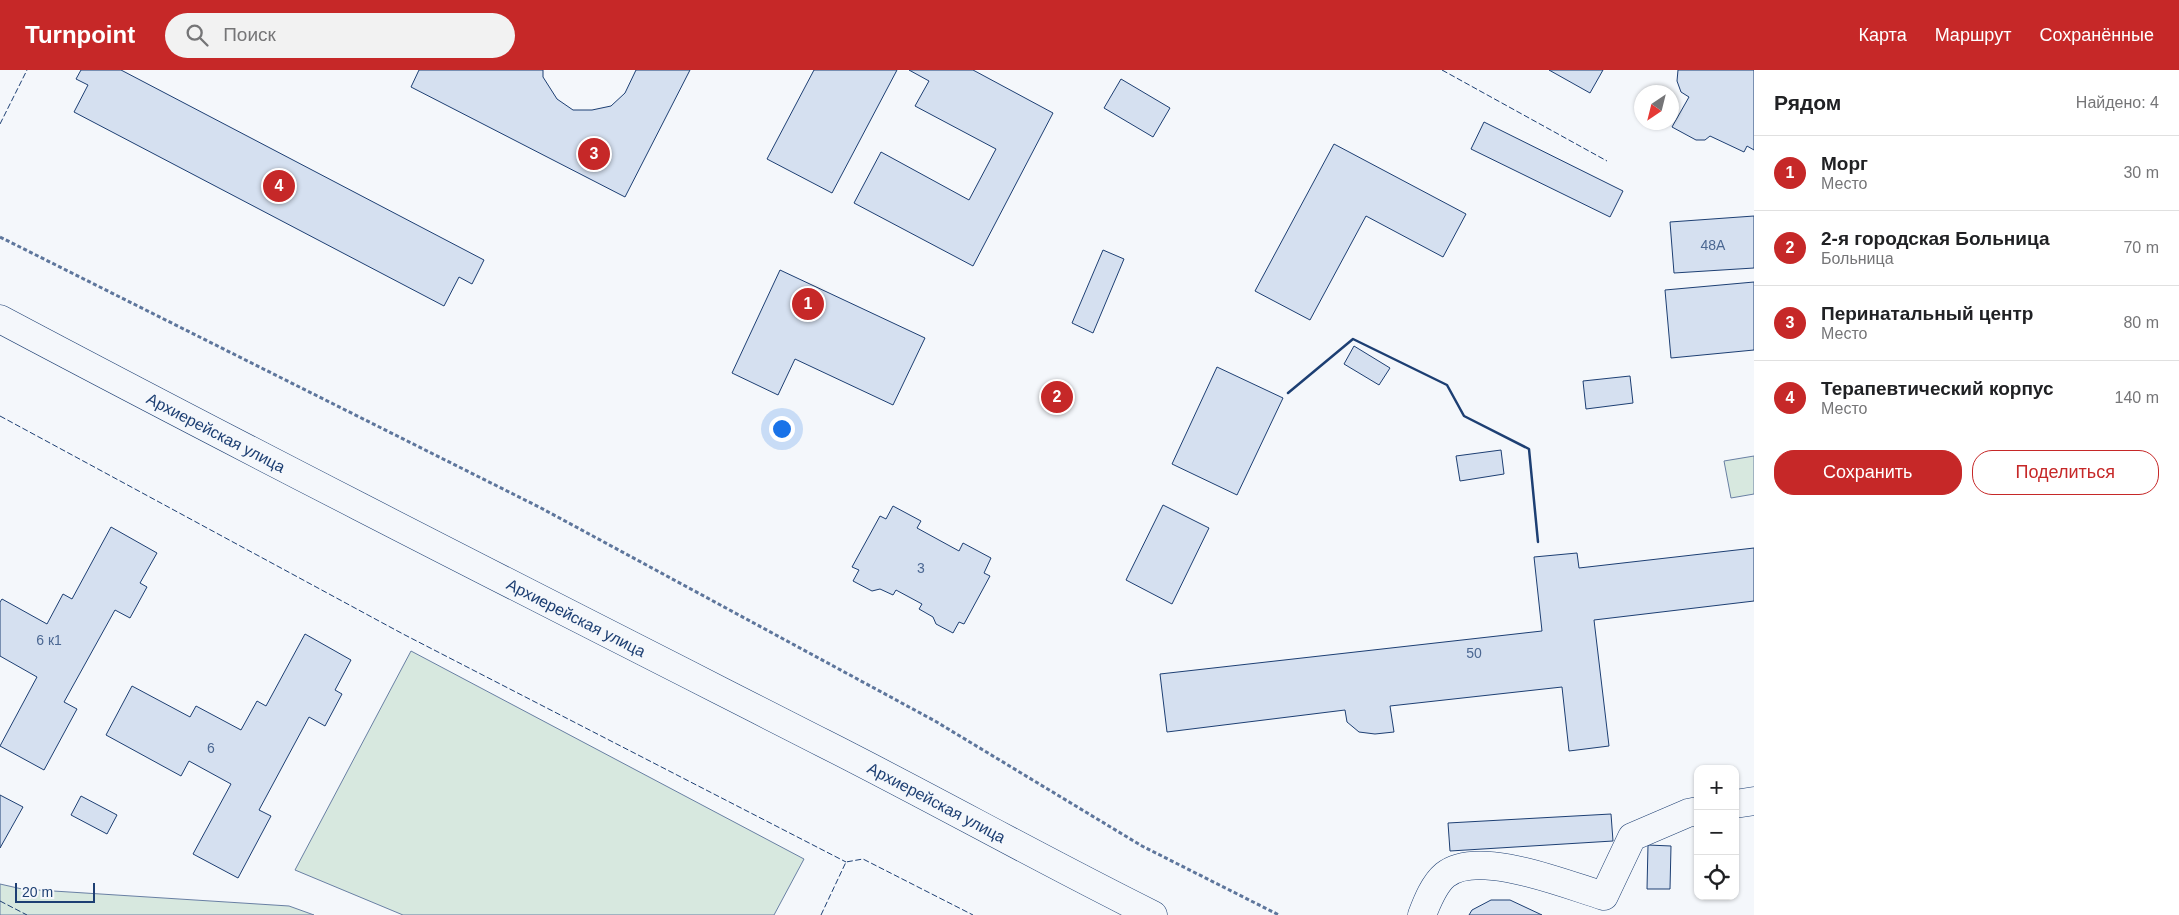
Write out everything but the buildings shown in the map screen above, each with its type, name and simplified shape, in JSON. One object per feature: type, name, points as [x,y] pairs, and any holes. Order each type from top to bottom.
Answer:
[{"type":"street","name":"Архиерейская улица","points":[[0,319],[181,415],[902,783],[1071,874],[1153,915]]},
{"type":"street","points":[[1739,803],[1754,801]]},
{"type":"street","points":[[1422,915],[1430,896],[1445,875],[1466,865],[1513,868],[1604,896],[1632,838],[1694,812]]},
{"type":"path","points":[[0,237],[541,508],[935,721],[1142,846],[1279,915]]},
{"type":"shaded area","points":[[1754,456],[1754,494],[1731,498],[1724,461]]},
{"type":"shaded area","points":[[411,651],[804,859],[774,915],[403,915],[295,870]]},
{"type":"shaded area","points":[[0,884],[22,889],[289,906],[314,915],[0,915]]},
{"type":"fence","points":[[0,124],[27,70]]},
{"type":"fence","points":[[1442,70],[1607,161]]},
{"type":"fence","points":[[0,416],[403,634],[846,862]]},
{"type":"fence","points":[[821,915],[846,862],[863,859],[973,915]]},
{"type":"fence","points":[[0,901],[27,915]]},
{"type":"wall","points":[[1288,393],[1353,339],[1447,385],[1464,416],[1529,449],[1538,542]]},
{"type":"place","name":"Перинатальный центр","points":[[594,154]]},
{"type":"place","name":"Терапевтический корпус","points":[[279,186]]},
{"type":"place","name":"Морг","points":[[808,304]]},
{"type":"place","name":"2-я городская Больница","points":[[1057,397]]}]
